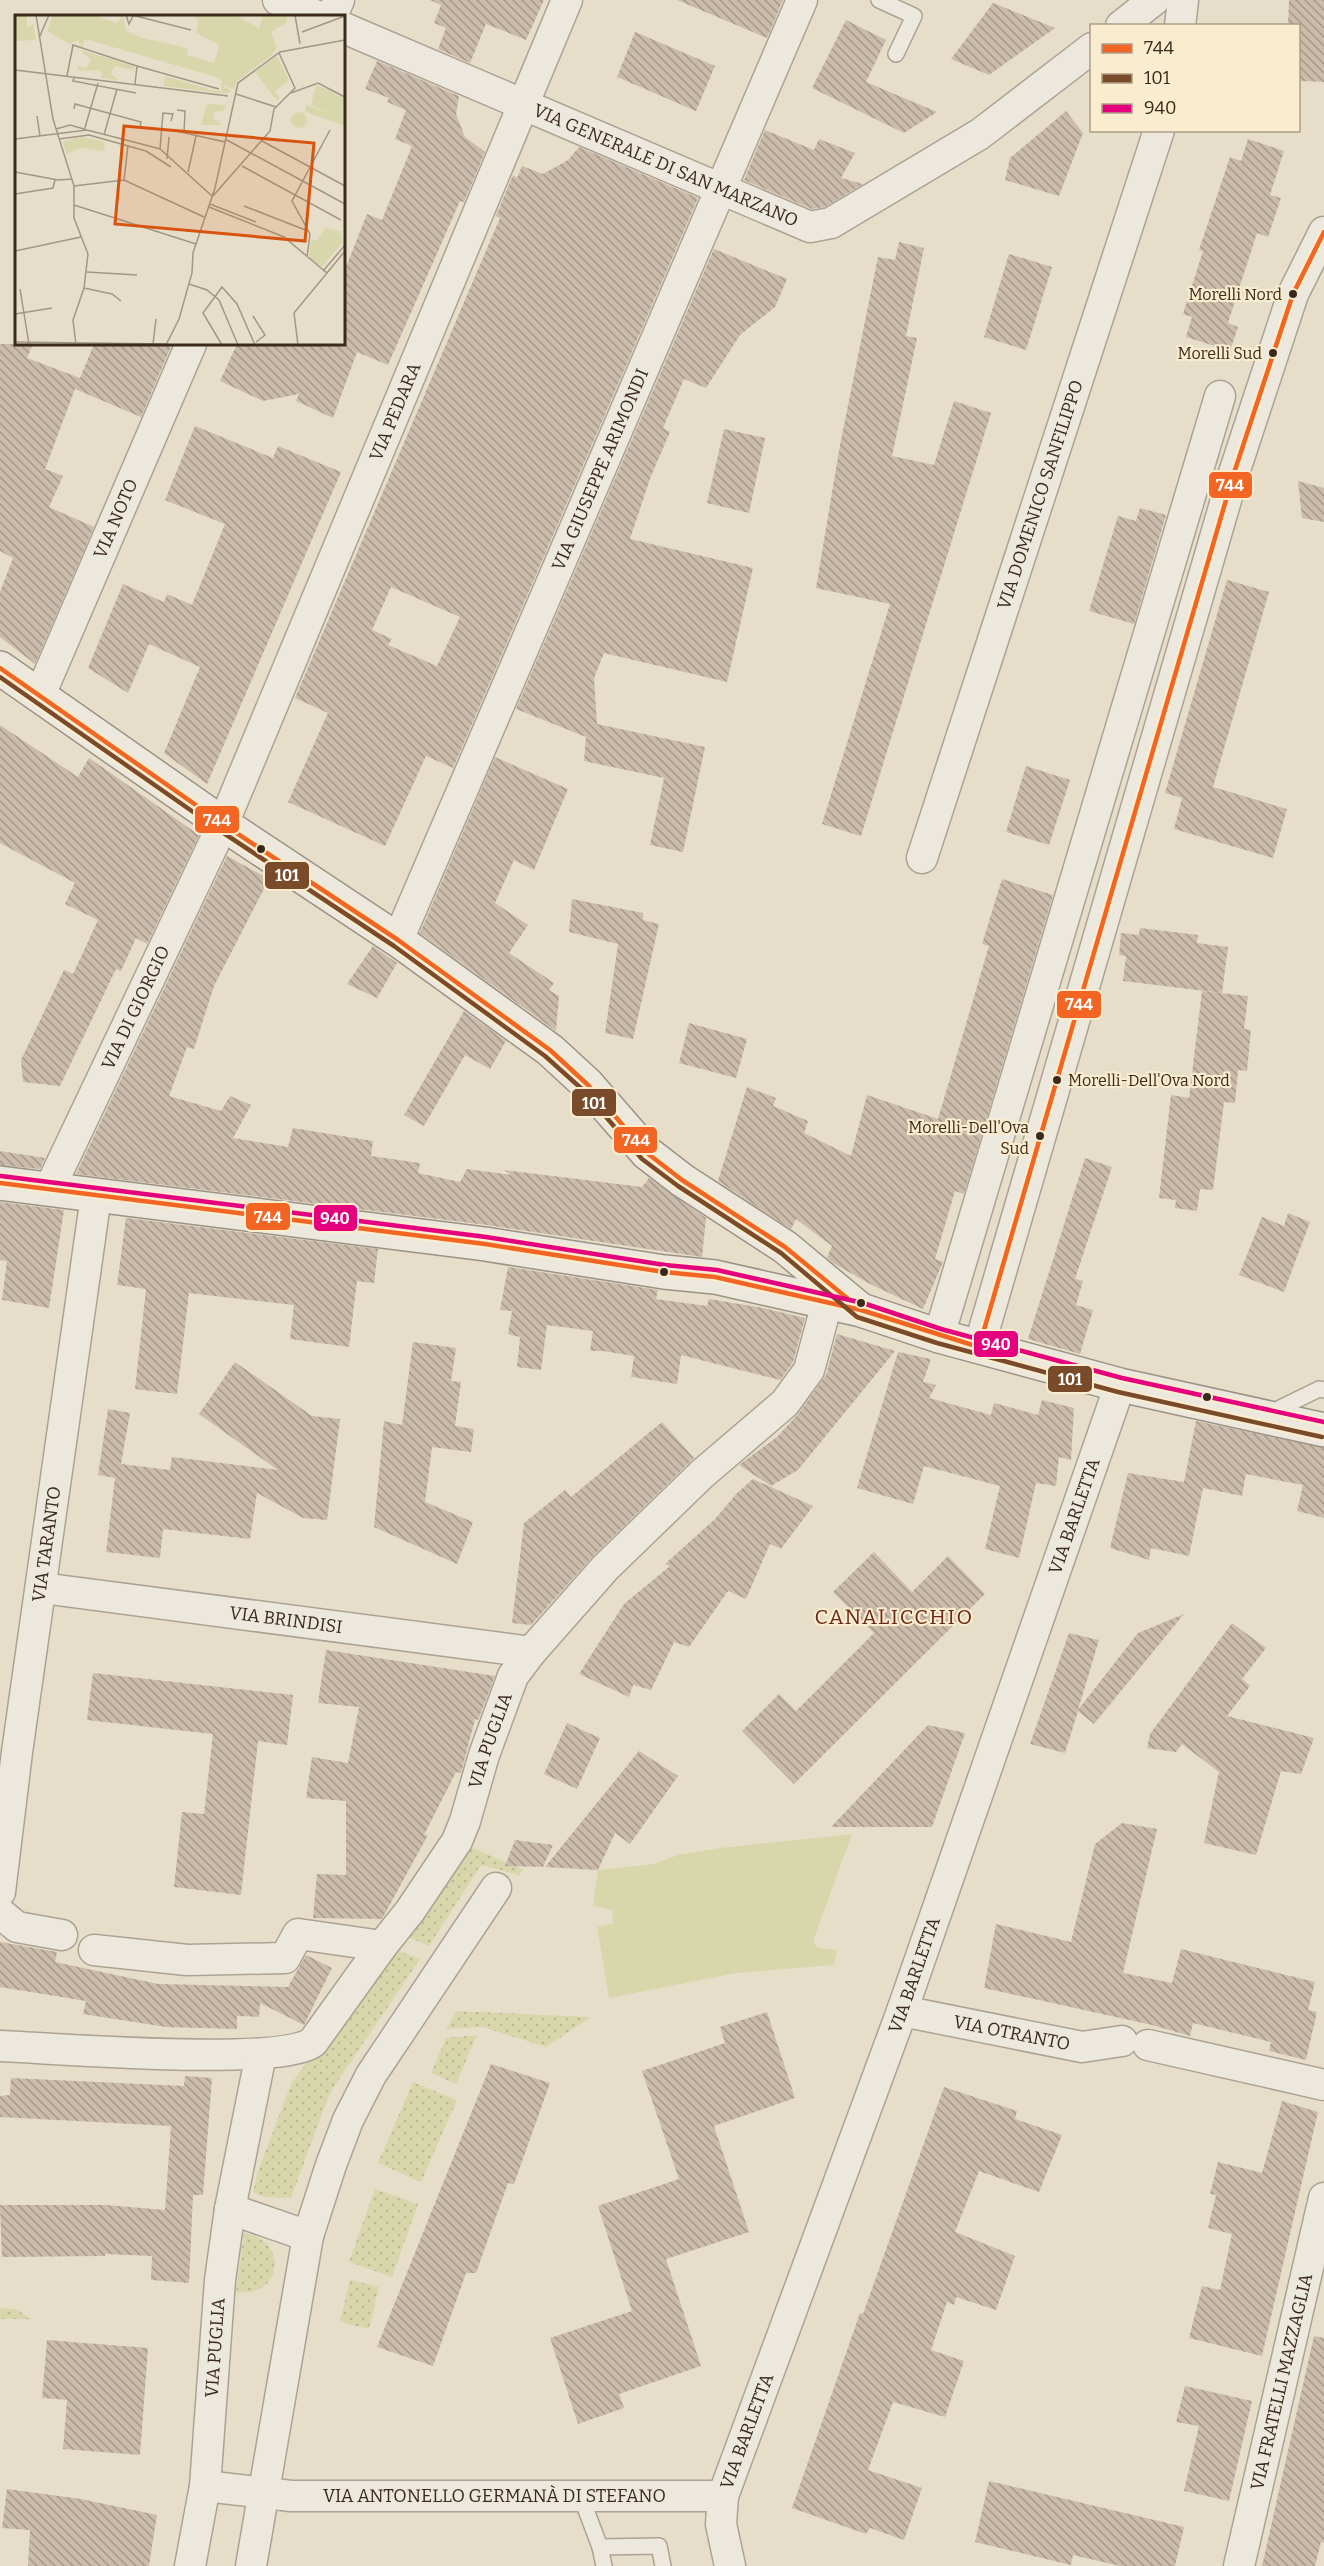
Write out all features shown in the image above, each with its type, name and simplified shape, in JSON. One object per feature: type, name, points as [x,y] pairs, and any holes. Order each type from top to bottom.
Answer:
[{"type":"main road","points":[[0,668],[223,824],[398,940],[550,1050],[588,1085],[647,1153],[682,1180],[792,1253],[861,1310]]},
{"type":"main road","points":[[0,1183],[484,1244],[715,1278],[861,1310],[939,1336],[1120,1385],[1324,1430]]},
{"type":"main road","points":[[782,1292],[794,1285],[797,1277],[792,1253]]},
{"type":"street","points":[[278,0],[315,15]]},
{"type":"street","points":[[332,15],[339,0]]},
{"type":"street","name":"VIA PEDARA","points":[[223,824],[567,0]]},
{"type":"street","name":"VIA GIUSEPPE ARIMONDI","points":[[398,940],[802,0]]},
{"type":"street","points":[[1124,24],[1154,0]]},
{"type":"street","points":[[1180,24],[1183,0]]},
{"type":"street","name":"VIA GENERALE DI SAN MARZANO","points":[[345,28],[810,227],[831,223],[980,134],[1090,50]]},
{"type":"street","name":"VIA DOMENICO SANFILIPPO","points":[[922,858],[1159,132]]},
{"type":"street","points":[[979,1347],[1233,476],[1293,294],[1324,231]]},
{"type":"street","name":"VIA NOTO","points":[[40,695],[191,345]]},
{"type":"street","points":[[939,1336],[1220,396]]},
{"type":"street","name":"VIA DI GIORGIO","points":[[49,1190],[223,824]]},
{"type":"street","name":"VIA TARANTO","points":[[0,1892],[9,1752],[42,1588],[96,1196]]},
{"type":"street","name":"VIA PUGLIA","points":[[190,2566],[205,2486],[220,2280],[231,2209],[261,2054],[305,2048],[313,2042],[410,1911],[457,1841],[513,1676],[531,1652],[605,1568],[686,1489],[784,1403],[809,1370],[827,1303]]},
{"type":"street","name":"VIA BARLETTA","points":[[730,2566],[721,2524],[723,2496],[902,2011],[1120,1385]]},
{"type":"street","name":"VIA BRINDISI","points":[[42,1588],[531,1652]]},
{"type":"street","points":[[251,2566],[308,2236],[335,2154],[371,2075],[496,1888]]},
{"type":"street","points":[[0,1913],[17,1927],[62,1935]]},
{"type":"street","points":[[94,1950],[187,1960],[285,1958],[298,1934],[382,1946]]},
{"type":"street","name":"VIA OTRANTO","points":[[902,2011],[1082,2047],[1135,2043],[1324,2085]]},
{"type":"street","points":[[0,2046],[221,2055],[261,2054]]},
{"type":"street","name":"VIA FRATELLI MAZZAGLIA","points":[[1239,2566],[1324,2198]]},
{"type":"street","points":[[231,2209],[308,2236]]},
{"type":"street","points":[[205,2486],[265,2493]]},
{"type":"street","name":"VIA ANTONELLO GERMANÀ DI STEFANO","points":[[265,2493],[291,2496],[580,2494],[723,2496]]},
{"type":"lane","points":[[879,0],[914,16],[896,54]]},
{"type":"lane","points":[[1262,1416],[1319,1389],[1324,1390]]},
{"type":"lane","points":[[580,2494],[600,2547],[604,2566]]},
{"type":"lane","points":[[600,2547],[659,2546],[663,2566]]},
{"type":"green space","points":[[852,1834],[813,1941],[818,1948],[837,1950],[834,1965],[737,1973],[609,1998],[597,1927],[613,1924],[612,1910],[593,1906],[598,1870],[654,1864],[678,1855],[720,1848]]},
{"type":"green space","points":[[466,1845],[524,1870],[518,1875],[481,1865],[429,1946],[408,1937]]},
{"type":"green space","points":[[399,1951],[420,1959],[335,2085],[326,2103],[291,2198],[265,2197],[253,2192],[257,2174],[291,2084],[334,2026]]},
{"type":"green space","points":[[457,2011],[591,2017],[546,2047],[483,2027],[446,2029]]},
{"type":"green space","points":[[477,2035],[456,2084],[431,2073],[446,2038]]},
{"type":"green space","points":[[413,2082],[457,2100],[421,2182],[378,2163]]},
{"type":"green space","points":[[375,2189],[418,2204],[392,2277],[349,2262]]},
{"type":"green space","points":[[244,2233],[259,2238],[269,2246],[274,2257],[274,2268],[271,2278],[263,2287],[251,2292],[236,2292]]},
{"type":"green space","points":[[350,2280],[379,2287],[369,2329],[340,2322]]},
{"type":"green space","points":[[0,2308],[15,2309],[32,2319],[0,2319]]},
{"type":"building","points":[[430,0],[544,0],[526,40],[486,24],[470,63],[438,49],[446,28],[434,23],[441,5]]},
{"type":"building","points":[[677,0],[783,0],[767,38]]},
{"type":"building","points":[[1289,0],[1324,0],[1324,82],[1300,81],[1300,24],[1288,24]]},
{"type":"building","points":[[993,3],[1055,28],[989,75],[951,59]]},
{"type":"building","points":[[846,20],[886,40],[866,82],[937,112],[904,133],[812,88]]},
{"type":"building","points":[[635,32],[715,66],[696,111],[617,77]]},
{"type":"building","points":[[377,61],[459,96],[456,114],[465,137],[485,152],[464,202],[460,201],[388,365],[357,352],[333,418],[296,401],[299,394],[263,401],[220,381],[237,345],[345,345],[345,269],[367,214],[382,220],[412,146],[395,139],[406,110],[387,102],[389,98],[365,89]]},
{"type":"building","points":[[1066,111],[1083,133],[1059,196],[1005,180],[1010,158]]},
{"type":"building","points":[[765,130],[814,150],[819,139],[855,153],[841,178],[863,184],[825,207],[812,209],[744,180]]},
{"type":"building","points":[[1248,139],[1284,151],[1270,195],[1281,198],[1268,237],[1257,233],[1228,323],[1238,327],[1230,351],[1186,337],[1192,317],[1183,314],[1203,251],[1199,250],[1230,157],[1241,161]]},
{"type":"building","points":[[579,147],[698,198],[453,768],[426,756],[385,846],[288,802],[328,713],[295,698],[500,218],[496,216],[513,175],[517,178],[522,166],[543,174],[568,160]],"holes":[[[391,587],[460,617],[437,666],[388,645],[392,639],[372,630]]]},
{"type":"building","points":[[899,242],[924,248],[906,336],[917,338],[892,456],[934,465],[954,401],[991,413],[861,836],[822,824],[890,604],[816,588],[840,445],[878,257],[895,260]]},
{"type":"building","points":[[714,249],[787,279],[775,307],[740,335],[706,388],[684,379],[663,428],[670,432],[651,476],[630,539],[753,568],[727,682],[604,653],[594,678],[597,724],[705,747],[683,852],[650,845],[664,778],[584,761],[586,737],[516,709]]},
{"type":"building","points":[[1009,254],[1052,267],[1026,350],[984,337]]},
{"type":"building","points":[[0,344],[33,345],[27,358],[80,378],[76,388],[94,345],[172,345],[141,417],[75,389],[45,469],[63,476],[49,507],[94,527],[35,664],[0,637],[0,592],[13,558],[0,551]]},
{"type":"building","points":[[195,426],[273,458],[278,446],[341,472],[207,784],[164,753],[200,667],[149,644],[128,693],[88,668],[123,584],[164,602],[167,594],[192,605],[225,524],[165,500]]},
{"type":"building","points":[[724,429],[765,438],[749,513],[707,503]]},
{"type":"building","points":[[1298,481],[1324,488],[1324,522],[1302,518]]},
{"type":"building","points":[[1140,508],[1166,515],[1134,624],[1089,611],[1118,516],[1136,521]]},
{"type":"building","points":[[1227,580],[1269,592],[1213,787],[1287,809],[1273,858],[1174,829],[1182,798],[1165,793]]},
{"type":"building","points":[[0,725],[78,777],[89,758],[199,835],[147,944],[136,938],[121,971],[116,969],[60,1086],[23,1082],[21,1060],[64,970],[73,974],[98,920],[65,904],[75,883],[0,843]]},
{"type":"building","points":[[495,757],[568,789],[534,870],[514,860],[495,903],[528,925],[509,953],[554,983],[549,990],[559,996],[556,1031],[420,933]]},
{"type":"building","points":[[1026,766],[1070,780],[1049,845],[1006,832]]},
{"type":"building","points":[[227,856],[269,879],[214,986],[194,1049],[187,1047],[169,1096],[221,1111],[230,1096],[251,1105],[233,1138],[288,1147],[293,1128],[373,1141],[371,1156],[420,1163],[418,1173],[460,1182],[467,1169],[511,1175],[504,1170],[642,1187],[649,1178],[706,1218],[702,1257],[487,1225],[76,1174]]},
{"type":"building","points":[[1002,879],[1053,895],[964,1194],[955,1191],[935,1259],[943,1262],[923,1309],[870,1284],[833,1263],[827,1258],[832,1246],[796,1219],[791,1229],[718,1181],[747,1087],[776,1098],[773,1106],[808,1121],[804,1133],[851,1156],[867,1095],[938,1119],[989,946],[982,944]]},
{"type":"building","points":[[572,899],[643,913],[643,920],[659,924],[633,1039],[605,1033],[618,944],[569,932]]},
{"type":"building","points":[[1140,928],[1198,935],[1197,943],[1228,947],[1222,993],[1123,981],[1126,956],[1119,955],[1121,933],[1139,935]]},
{"type":"building","points":[[373,946],[397,963],[377,998],[347,984]]},
{"type":"building","points":[[1202,991],[1248,996],[1244,1029],[1251,1030],[1247,1071],[1238,1070],[1235,1103],[1224,1102],[1213,1190],[1200,1189],[1197,1211],[1175,1208],[1176,1200],[1159,1198],[1171,1095],[1189,1098]]},
{"type":"building","points":[[464,1011],[506,1041],[490,1069],[465,1055],[424,1126],[404,1115]]},
{"type":"building","points":[[689,1023],[747,1039],[736,1078],[679,1063]]},
{"type":"building","points":[[0,1151],[45,1158],[40,1169],[0,1165]]},
{"type":"building","points":[[1085,1158],[1112,1167],[1075,1279],[1083,1281],[1076,1305],[1093,1310],[1080,1354],[1028,1339]]},
{"type":"building","points":[[0,1202],[64,1210],[49,1308],[2,1300],[7,1261],[0,1260]]},
{"type":"building","points":[[1288,1213],[1310,1222],[1284,1292],[1239,1275],[1262,1217],[1284,1226]]},
{"type":"building","points":[[126,1218],[378,1249],[374,1283],[357,1281],[349,1347],[290,1339],[294,1305],[189,1293],[177,1394],[135,1389],[146,1289],[117,1285]]},
{"type":"building","points":[[508,1267],[658,1290],[656,1299],[707,1306],[709,1299],[805,1318],[793,1362],[780,1380],[681,1355],[677,1384],[631,1377],[634,1356],[590,1351],[593,1331],[547,1325],[541,1370],[517,1367],[520,1337],[508,1334],[512,1311],[500,1310]]},
{"type":"building","points":[[837,1334],[895,1351],[798,1470],[771,1486],[739,1465],[777,1437],[799,1413],[826,1375]]},
{"type":"building","points":[[413,1342],[456,1348],[451,1381],[461,1382],[455,1426],[474,1429],[471,1452],[432,1447],[425,1502],[473,1522],[457,1564],[374,1527],[384,1421],[402,1425]]},
{"type":"building","points":[[898,1352],[931,1359],[923,1382],[936,1385],[929,1398],[991,1415],[994,1403],[1038,1415],[1042,1400],[1074,1408],[1071,1460],[1059,1457],[1056,1486],[1036,1483],[1019,1558],[985,1549],[1000,1486],[924,1466],[913,1504],[857,1488]]},
{"type":"building","points":[[235,1362],[312,1416],[340,1419],[327,1520],[303,1518],[257,1493],[250,1539],[163,1529],[160,1558],[106,1552],[115,1478],[98,1475],[108,1409],[130,1413],[121,1464],[170,1470],[172,1457],[278,1470],[199,1414]]},
{"type":"building","points":[[1196,1421],[1324,1448],[1324,1518],[1297,1511],[1303,1485],[1246,1474],[1242,1496],[1203,1488],[1189,1556],[1151,1548],[1149,1560],[1110,1548],[1128,1473],[1184,1482]]},
{"type":"building","points":[[662,1422],[694,1458],[593,1556],[531,1625],[512,1623],[524,1523],[565,1490],[571,1497]]},
{"type":"building","points":[[753,1479],[813,1506],[781,1549],[770,1544],[746,1599],[728,1591],[689,1647],[674,1642],[651,1690],[633,1685],[629,1697],[579,1674],[624,1604],[670,1566],[665,1564],[715,1519],[737,1493]]},
{"type":"building","points":[[874,1552],[912,1592],[948,1556],[985,1594],[794,1784],[742,1731],[779,1694],[796,1711],[874,1633],[833,1592]]},
{"type":"building","points":[[1184,1614],[1094,1724],[1078,1711],[1065,1753],[1030,1744],[1069,1633],[1099,1640],[1078,1710],[1138,1633]]},
{"type":"building","points":[[1232,1623],[1266,1648],[1242,1679],[1250,1686],[1227,1716],[1314,1738],[1301,1774],[1281,1771],[1256,1855],[1204,1843],[1219,1772],[1182,1744],[1176,1752],[1147,1748],[1150,1734]]},
{"type":"building","points":[[326,1650],[495,1676],[478,1720],[475,1719],[461,1773],[456,1772],[424,1835],[428,1835],[382,1919],[313,1918],[317,1874],[346,1875],[346,1801],[306,1798],[312,1757],[348,1763],[359,1707],[318,1703]]},
{"type":"building","points":[[93,1673],[293,1695],[287,1745],[258,1741],[241,1895],[174,1887],[182,1812],[204,1814],[213,1734],[87,1720]]},
{"type":"building","points":[[567,1723],[600,1738],[577,1789],[544,1774]]},
{"type":"building","points":[[928,1725],[965,1733],[932,1827],[831,1827]]},
{"type":"building","points":[[639,1751],[678,1776],[630,1844],[615,1833],[598,1870],[545,1867]]},
{"type":"building","points":[[1122,1823],[1157,1829],[1123,1973],[1172,1983],[1181,1949],[1315,1982],[1308,2010],[1317,2012],[1306,2060],[1269,2051],[1271,2042],[1193,2023],[1190,2036],[1152,2025],[984,1988],[996,1924],[1071,1942],[1095,1844]]},
{"type":"building","points":[[515,1840],[553,1845],[543,1867],[505,1866]]},
{"type":"building","points":[[0,1942],[57,1952],[55,1962],[158,1984],[288,1987],[306,1955],[332,1968],[304,2025],[260,2003],[259,2017],[237,2016],[237,2029],[166,2027],[83,2014],[86,2001],[0,1987]]},
{"type":"building","points":[[767,2012],[795,2098],[714,2126],[749,2232],[666,2259],[701,2366],[619,2394],[624,2408],[578,2424],[550,2338],[632,2311],[598,2206],[679,2179],[642,2071],[725,2043],[720,2027]]},
{"type":"building","points":[[491,2064],[550,2083],[514,2184],[508,2183],[476,2273],[466,2273],[433,2366],[377,2347]]},
{"type":"building","points":[[185,2076],[212,2078],[203,2195],[193,2195],[189,2283],[151,2280],[152,2256],[105,2254],[105,2256],[2,2257],[0,2205],[106,2205],[165,2210],[171,2126],[0,2117],[0,2096],[10,2095],[11,2078],[184,2086]]},
{"type":"building","points":[[944,2087],[1017,2111],[1015,2119],[1062,2135],[1039,2192],[979,2171],[955,2232],[1015,2256],[996,2310],[956,2297],[954,2305],[947,2302],[931,2350],[964,2361],[945,2417],[893,2402],[868,2470],[922,2488],[904,2540],[870,2528],[866,2534],[792,2508],[860,2313],[863,2314]]},
{"type":"building","points":[[1282,2101],[1318,2112],[1262,2356],[1189,2338],[1202,2286],[1220,2290],[1232,2234],[1208,2228],[1216,2195],[1210,2194],[1218,2162],[1262,2173]]},
{"type":"building","points":[[1314,2336],[1324,2338],[1324,2543],[1321,2542],[1315,2566],[1262,2566]]},
{"type":"building","points":[[47,2340],[148,2348],[140,2455],[63,2449],[67,2400],[42,2398]]},
{"type":"building","points":[[1185,2386],[1252,2401],[1229,2501],[1184,2491],[1199,2426],[1176,2422]]},
{"type":"building","points":[[989,2481],[1184,2527],[1175,2566],[1120,2566],[1073,2555],[1071,2565],[975,2542]]},
{"type":"building","points":[[7,2489],[81,2499],[157,2515],[149,2566],[28,2566],[30,2530],[2,2528]]},
{"type":"transit line","name":"744","points":[[0,1183],[485,1244],[664,1272],[715,1277],[861,1310],[979,1347],[1233,476],[1293,294],[1324,232]]},
{"type":"transit line","name":"744","points":[[0,668],[223,824],[398,940],[550,1050],[588,1085],[647,1153],[682,1180],[785,1247],[847,1298]]},
{"type":"transit line","name":"101","points":[[0,677],[219,830],[394,946],[545,1056],[583,1090],[642,1159],[678,1186],[781,1253],[857,1317],[937,1343],[1118,1392],[1322,1437]]},
{"type":"transit line","name":"940","points":[[1,1176],[486,1237],[665,1265],[717,1270],[863,1303],[941,1329],[1122,1378],[1324,1422]]},
{"type":"place","name":"Morelli Nord","points":[[1293,294]]},
{"type":"place","name":"Morelli Sud","points":[[1273,353]]},
{"type":"place","name":"Morelli-Dell'Ova Nord","points":[[1057,1080]]},
{"type":"place","name":"Morelli-Dell'Ova Sud","points":[[1040,1136]]},
{"type":"district","name":"CANALICCHIO","points":[[894,1617]]}]
